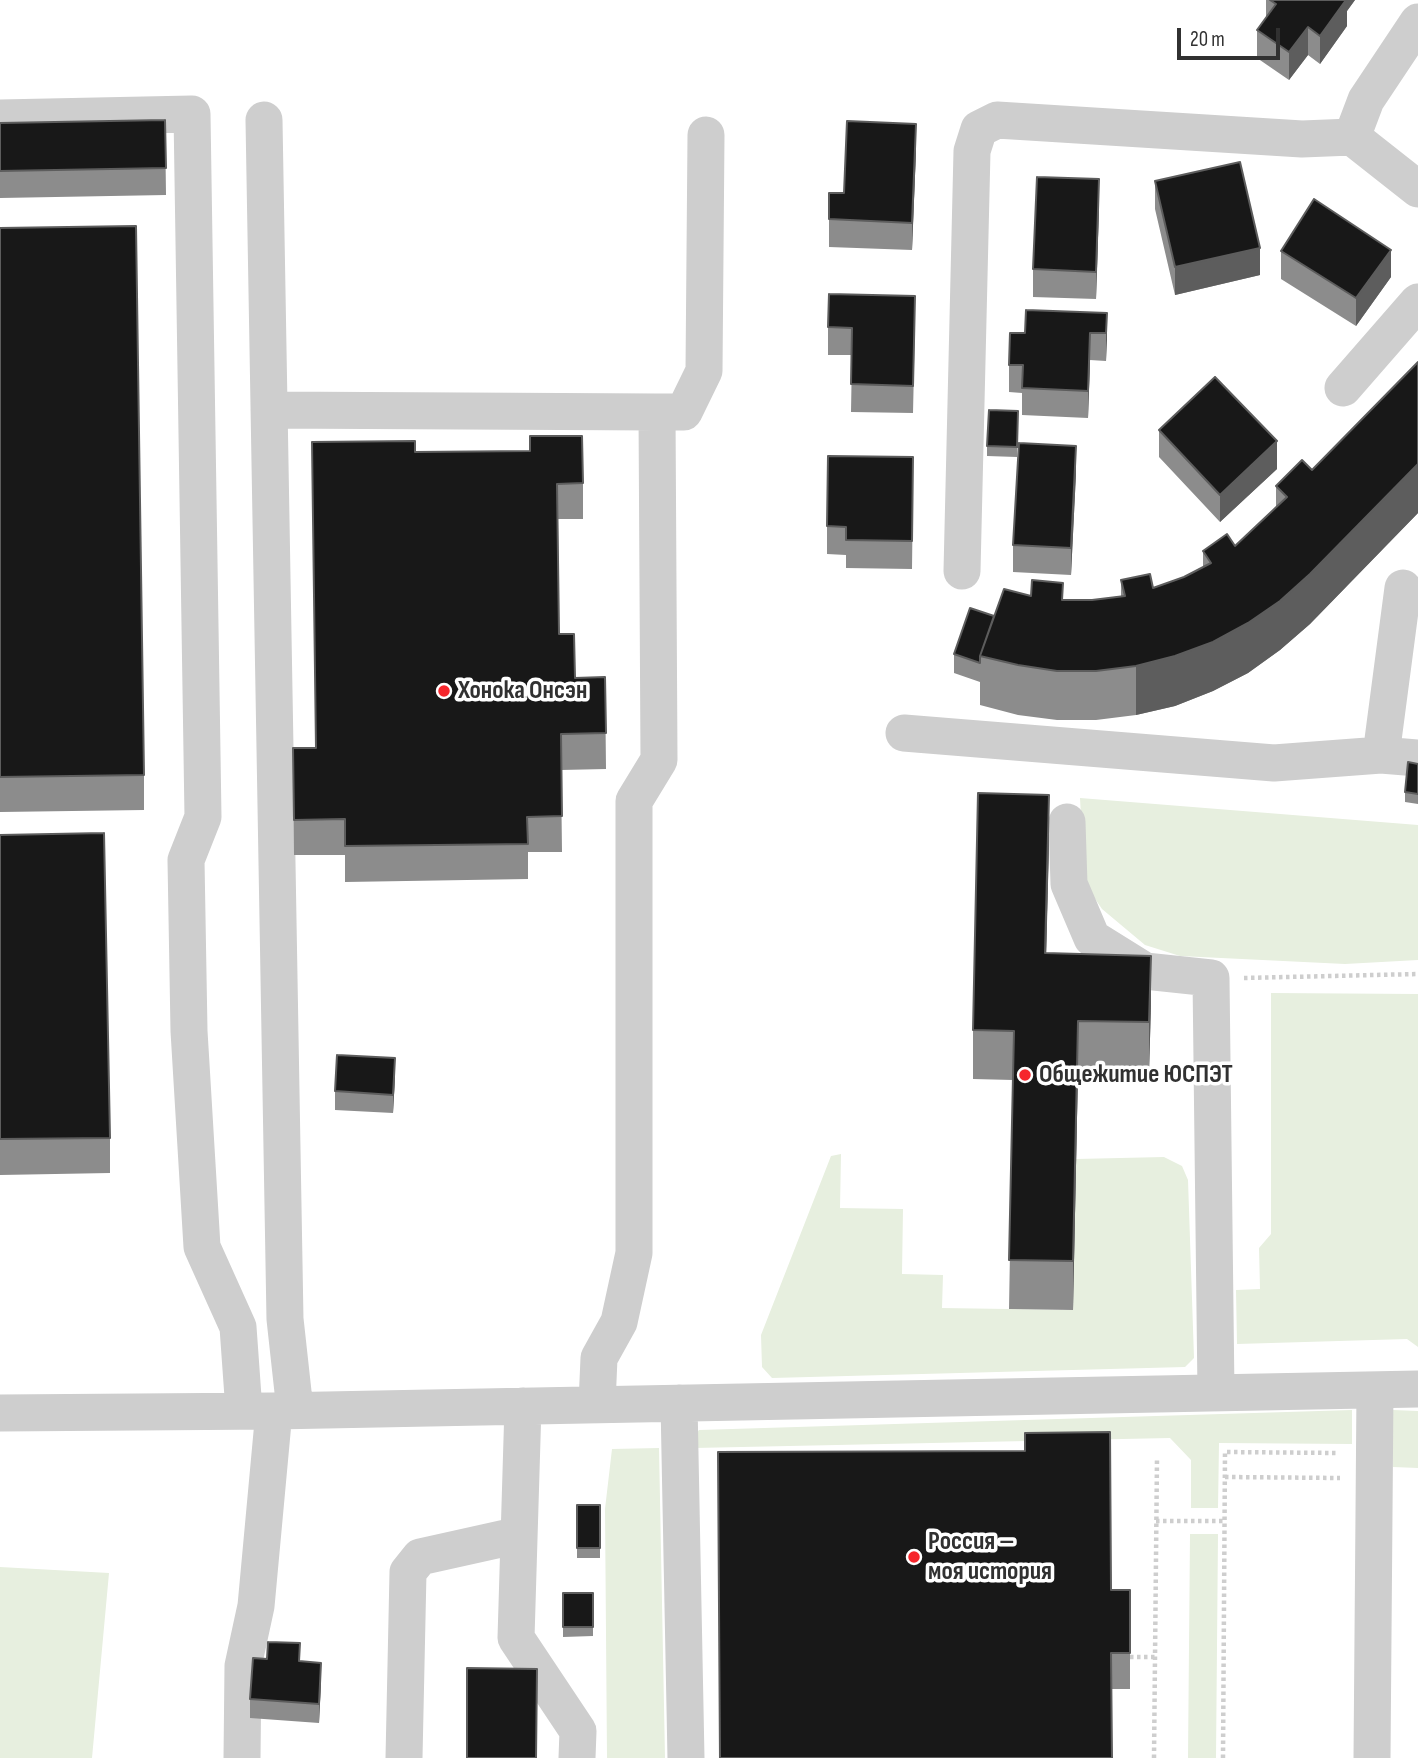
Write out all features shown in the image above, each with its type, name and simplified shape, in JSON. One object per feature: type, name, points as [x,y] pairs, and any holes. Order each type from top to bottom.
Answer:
[{"type":"street","points":[[1352,137],[1366,100],[1418,22]]},
{"type":"street","points":[[0,118],[192,114],[203,817],[186,860],[189,1031],[202,1247],[271,1410]]},
{"type":"street","points":[[242,1758],[243,1666],[256,1606],[271,1410],[285,1319],[264,120]]},
{"type":"street","points":[[962,571],[972,151],[979,129],[997,120],[1302,139],[1352,137],[1418,189]]},
{"type":"street","points":[[269,410],[684,412],[704,371],[706,135]]},
{"type":"street","points":[[1343,388],[1418,302]]},
{"type":"street","points":[[597,1404],[599,1358],[620,1322],[634,1253],[634,801],[659,760],[657,412]]},
{"type":"street","points":[[1381,755],[1403,588]]},
{"type":"street","points":[[904,733],[1274,764],[1381,755],[1418,758]]},
{"type":"street","points":[[1067,822],[1069,884],[1092,938],[1144,971],[1211,978],[1216,1392]]},
{"type":"street","points":[[0,1412],[523,1406],[1418,1389]]},
{"type":"street","points":[[1372,1758],[1375,1390]]},
{"type":"street","points":[[679,1403],[685,1758]]},
{"type":"street","points":[[523,1406],[516,1638],[578,1731],[578,1758]]},
{"type":"street","points":[[404,1758],[408,1572],[420,1557],[519,1535]]},
{"type":"path","points":[[1211,978],[1337,978],[1418,974]]},
{"type":"path","points":[[1223,1758],[1225,1452],[1374,1453]]},
{"type":"path","points":[[1154,1758],[1157,1459]]},
{"type":"path","points":[[1226,1477],[1346,1478]]},
{"type":"path","points":[[1156,1521],[1225,1521]]},
{"type":"path","points":[[1130,1657],[1155,1657]]},
{"type":"green space","points":[[1080,798],[1418,825],[1418,960],[1345,964],[1180,956],[1145,945],[1102,909],[1089,890],[1084,872]]},
{"type":"green space","points":[[1271,993],[1418,994],[1418,1347],[1407,1339],[1237,1344],[1236,1290],[1260,1289],[1259,1248],[1271,1234]]},
{"type":"green space","points":[[841,1154],[840,1208],[903,1209],[902,1274],[943,1275],[942,1308],[1073,1310],[1076,1159],[1164,1157],[1182,1166],[1188,1180],[1194,1358],[1185,1367],[772,1378],[762,1367],[761,1335],[831,1156]]},
{"type":"green space","points":[[1352,1410],[1352,1444],[1219,1443],[1218,1508],[1191,1508],[1191,1460],[1170,1438],[694,1448],[694,1436],[699,1430]]},
{"type":"green space","points":[[1393,1410],[1418,1411],[1418,1468],[1393,1467]]},
{"type":"green space","points":[[659,1448],[665,1758],[607,1758],[605,1509],[612,1449]]},
{"type":"green space","points":[[1190,1534],[1218,1534],[1216,1758],[1188,1758]]},
{"type":"green space","points":[[0,1567],[109,1573],[92,1758],[0,1758]]},
{"type":"building","points":[[1270,0],[1346,0],[1320,36],[1308,27],[1289,52],[1257,30],[1276,4]]},
{"type":"building","points":[[165,120],[166,168],[0,171],[0,123]]},
{"type":"building","points":[[847,121],[916,124],[912,223],[829,219],[829,193],[844,193]]},
{"type":"building","points":[[1240,162],[1260,248],[1175,267],[1155,181]]},
{"type":"building","points":[[1037,177],[1099,179],[1096,272],[1033,269]]},
{"type":"building","points":[[1314,199],[1391,250],[1356,298],[1281,251]]},
{"type":"building","points":[[136,226],[144,775],[0,777],[0,228]]},
{"type":"building","points":[[829,294],[915,296],[913,386],[851,384],[852,328],[828,327]]},
{"type":"building","points":[[1026,310],[1107,313],[1106,333],[1090,333],[1088,391],[1022,388],[1023,365],[1009,365],[1010,333],[1025,333]]},
{"type":"building","points":[[1418,362],[1418,464],[1310,574],[1280,601],[1248,623],[1213,642],[1175,656],[1136,666],[1096,671],[1057,671],[980,656],[1004,589],[1031,596],[1032,580],[1063,583],[1062,600],[1125,596],[1121,580],[1150,574],[1153,588],[1184,577],[1211,563],[1203,551],[1227,534],[1235,546],[1287,497],[1276,486],[1302,460],[1312,470]]},
{"type":"building","points":[[1215,377],[1277,441],[1220,495],[1159,430]]},
{"type":"building","points":[[989,410],[1018,411],[1017,447],[987,446]]},
{"type":"building","name":"Хонока Онсэн","points":[[530,436],[582,436],[583,483],[557,484],[559,634],[574,634],[575,678],[605,677],[606,733],[561,734],[562,816],[527,817],[528,844],[345,846],[345,819],[294,820],[293,748],[316,748],[312,442],[415,441],[415,452],[530,451]]},
{"type":"building","points":[[1019,443],[1076,446],[1071,548],[1013,545]]},
{"type":"building","points":[[828,456],[913,457],[912,541],[846,540],[846,527],[827,526]]},
{"type":"building","points":[[970,608],[994,616],[980,663],[954,654]]},
{"type":"building","points":[[1408,762],[1418,764],[1418,794],[1405,792]]},
{"type":"building","name":"Общежитие ЮСПЭТ","points":[[978,793],[1049,795],[1045,953],[1151,956],[1149,1022],[1078,1021],[1073,1261],[1009,1260],[1014,1031],[973,1030]]},
{"type":"building","points":[[104,833],[110,1138],[0,1139],[0,835]]},
{"type":"building","points":[[337,1055],[395,1058],[393,1095],[335,1091]]},
{"type":"building","name":"Россия – моя история","points":[[1110,1432],[1111,1590],[1130,1590],[1130,1653],[1111,1653],[1112,1758],[720,1758],[718,1452],[1025,1451],[1025,1433]]},
{"type":"building","points":[[577,1505],[600,1505],[600,1548],[577,1548]]},
{"type":"building","points":[[563,1593],[593,1593],[593,1627],[563,1627]]},
{"type":"building","points":[[268,1642],[300,1643],[299,1661],[321,1663],[319,1704],[250,1699],[253,1658],[267,1659]]},
{"type":"building","points":[[467,1668],[537,1669],[536,1758],[467,1758]]},
{"type":"place","name":"Хонока Онсэн","points":[[444,691]]},
{"type":"place","name":"Общежитие ЮСПЭТ","points":[[1025,1075]]},
{"type":"place","name":"Россия – моя история","points":[[914,1557]]}]
